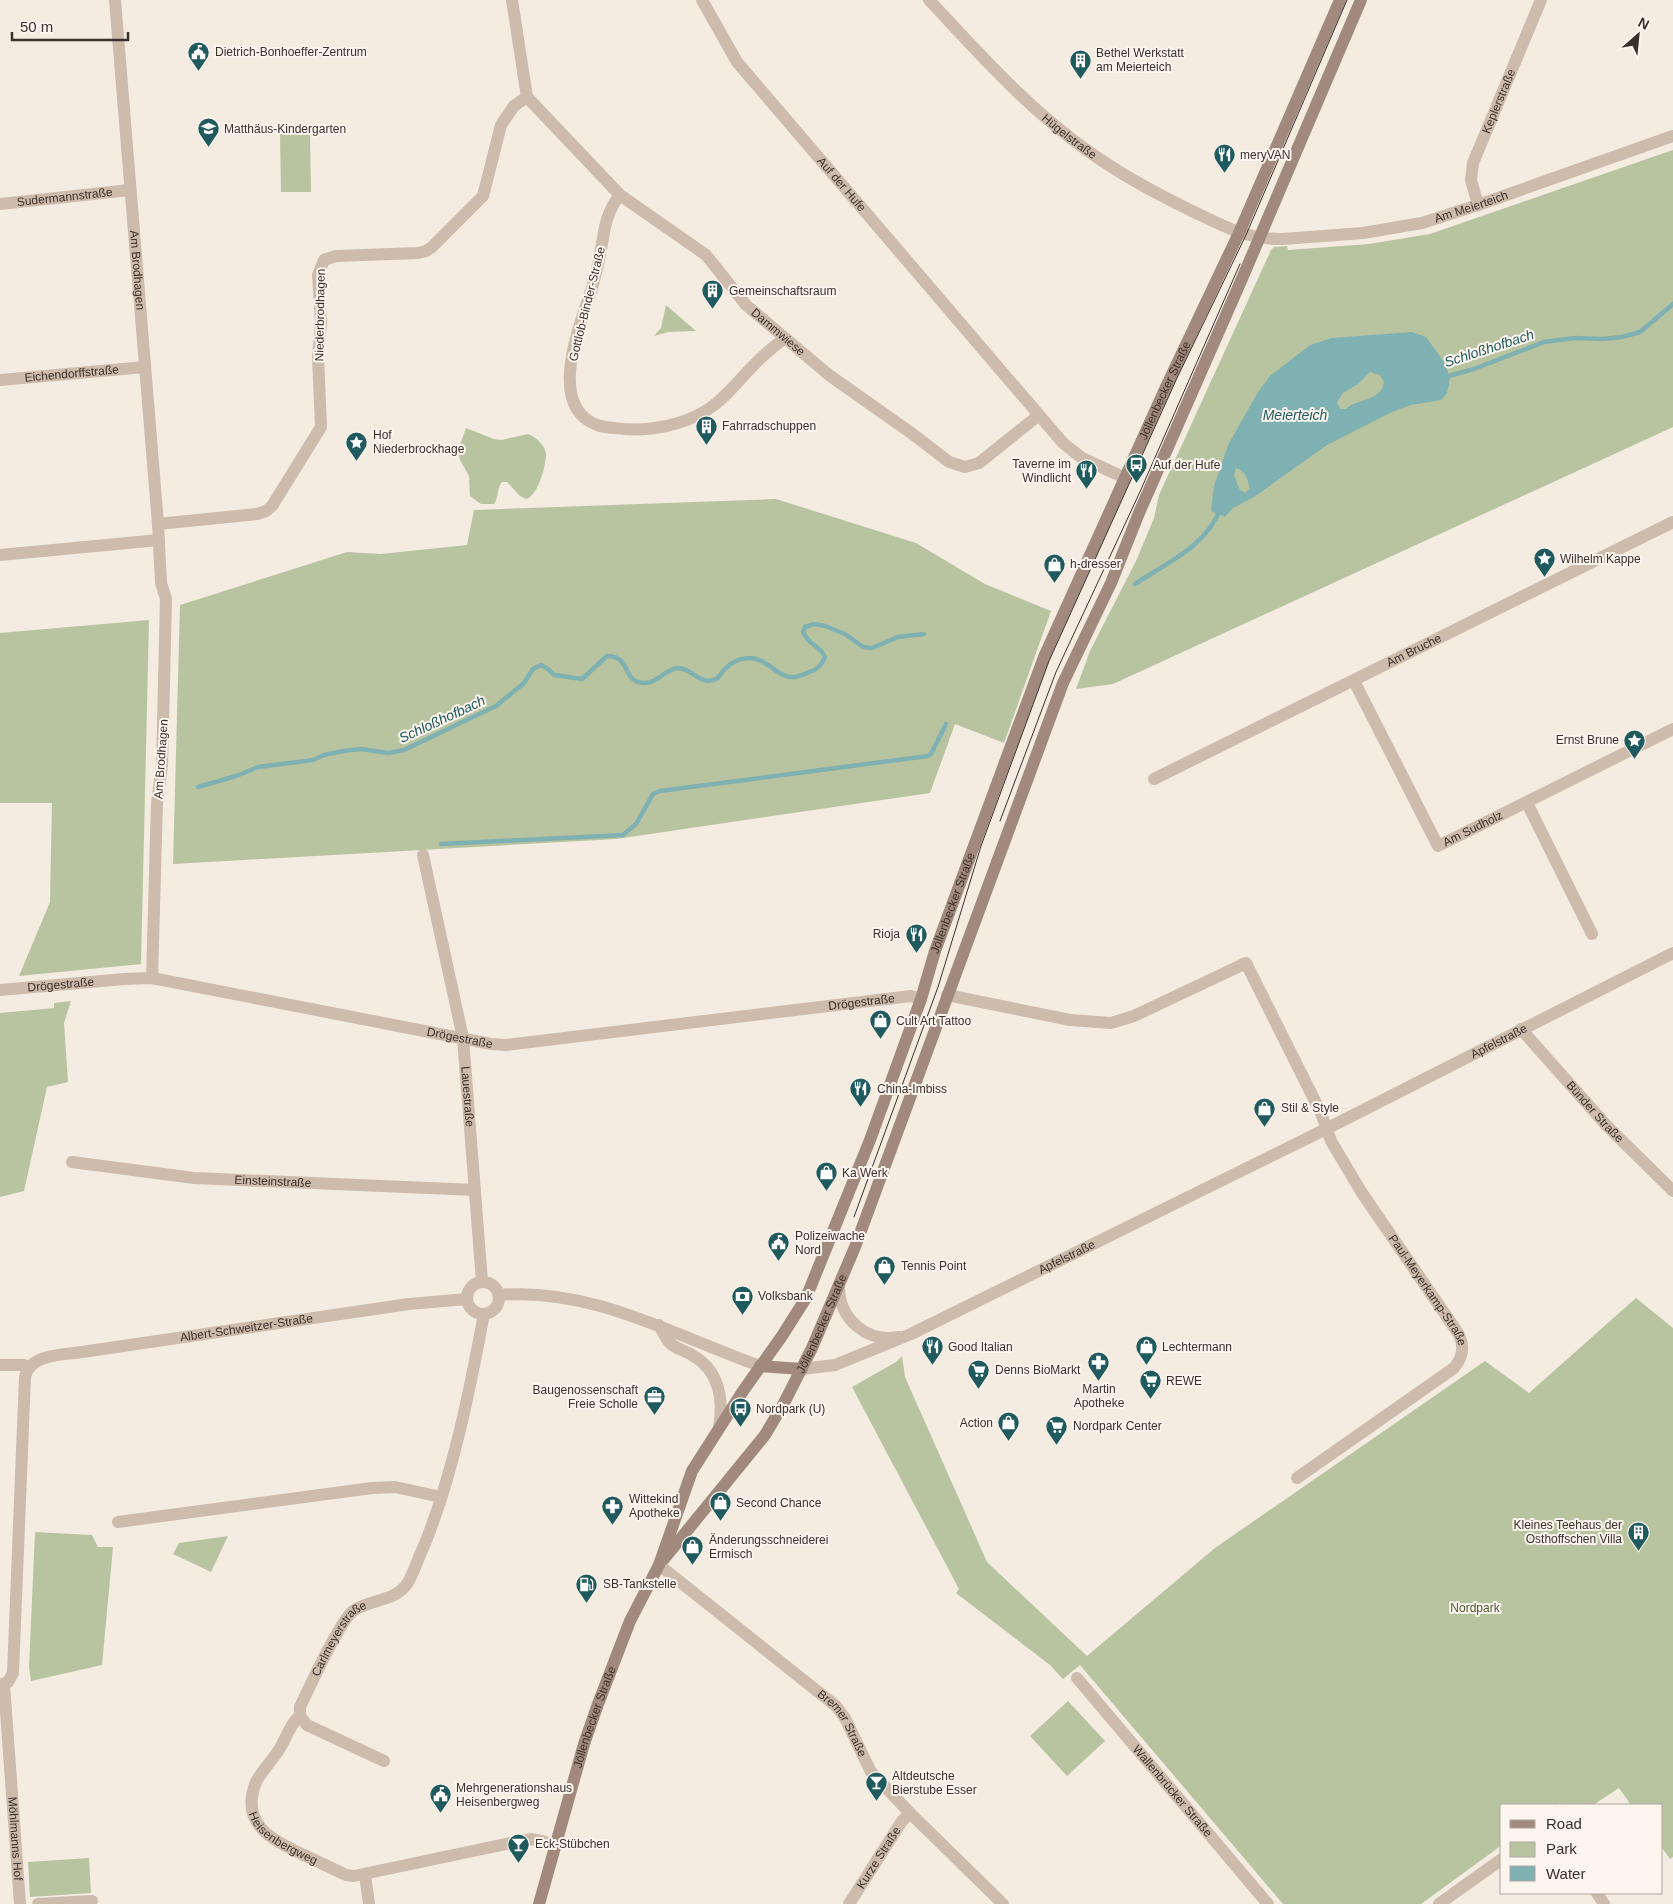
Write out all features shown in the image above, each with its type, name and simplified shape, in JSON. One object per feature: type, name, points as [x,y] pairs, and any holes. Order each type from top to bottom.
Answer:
[{"type":"main road","name":"Jöllenbecker Straße","points":[[539,1904],[584,1744],[598,1704],[630,1621],[659,1565],[692,1471],[719,1427],[806,1298],[870,1140],[921,999],[935,951],[1035,679],[1125,478],[1239,233],[1340,0]]},
{"type":"main road","name":"Jöllenbecker Straße","points":[[659,1565],[753,1451],[779,1411],[802,1369],[839,1287],[1063,683],[1111,583],[1142,506],[1260,238],[1361,0]]},
{"type":"main road","points":[[760,1366],[802,1369]]},
{"type":"street","name":"Am Brodhagen","points":[[115,0],[158,524],[161,583],[166,599],[162,764],[157,803],[152,978]]},
{"type":"street","points":[[512,0],[527,97]]},
{"type":"street","name":"Auf der Hufe","points":[[702,0],[737,62],[1039,416],[1072,451],[1125,478]]},
{"type":"street","name":"Hügelstraße","points":[[929,0],[1021,96],[1073,140],[1142,185],[1239,233]]},
{"type":"street","name":"Keplerstraße","points":[[1478,205],[1471,180],[1473,163],[1540,0]]},
{"type":"street","name":"Dammwiese","points":[[527,97],[620,195],[706,255],[746,304],[785,338],[829,375],[914,435],[943,458],[957,465],[972,466],[979,463],[1039,416]]},
{"type":"street","name":"Niederbrodhagen","points":[[158,524],[257,514],[266,511],[272,506],[321,427],[318,356],[321,330],[318,275],[321,263],[336,256],[418,253],[432,247],[484,196],[501,125],[514,106],[527,97]]},
{"type":"street","name":"Am Meierteich","points":[[1260,238],[1283,239],[1363,233],[1400,228],[1478,205],[1673,136]]},
{"type":"street","name":"Sudermannstraße","points":[[0,204],[130,190]]},
{"type":"street","name":"Gottlob-Binder-Straße","points":[[620,195],[611,207],[604,229],[598,267],[578,331],[570,373],[571,397],[578,412],[585,418],[605,427],[646,430],[670,425],[696,416],[715,405],[751,367],[785,338]]},
{"type":"street","points":[[1239,233],[1260,238]]},
{"type":"street","name":"Eichendorffstraße","points":[[0,380],[145,367]]},
{"type":"street","name":"Am Bruche","points":[[1154,779],[1673,522]]},
{"type":"street","points":[[0,555],[159,540]]},
{"type":"street","name":"Am Sudholz","points":[[1354,681],[1438,846],[1673,729]]},
{"type":"street","points":[[1527,803],[1592,934]]},
{"type":"street","name":"Lauestraße","points":[[422,855],[463,1038],[482,1282]]},
{"type":"street","name":"Apfelstraße","points":[[802,1369],[835,1365],[911,1334],[1326,1129],[1673,953]]},
{"type":"street","points":[[947,995],[1070,1020],[1111,1023],[1134,1016],[1246,963],[1320,1113],[1326,1129]]},
{"type":"street","name":"Drögestraße","points":[[0,990],[152,978],[506,1045],[911,996],[921,999]]},
{"type":"street","name":"Bünder Straße","points":[[1521,1029],[1606,1125],[1673,1190]]},
{"type":"street","name":"Paul-Meyerkamp-Straße","points":[[1297,1478],[1454,1368],[1463,1350],[1463,1343],[1458,1333],[1362,1193],[1330,1141],[1326,1129]]},
{"type":"street","name":"Einsteinstraße","points":[[72,1162],[210,1179],[475,1190]]},
{"type":"street","points":[[482,1282],[493,1285],[499,1295],[499,1302],[495,1308],[484,1314],[472,1310],[467,1299],[471,1287],[482,1282]]},
{"type":"street","points":[[839,1287],[841,1303],[845,1313],[855,1324],[872,1336],[891,1338],[911,1334]]},
{"type":"street","points":[[499,1295],[520,1294],[582,1302],[616,1311],[659,1325],[760,1366]]},
{"type":"street","name":"Albert-Schweitzer-Straße","points":[[29,1368],[38,1360],[45,1358],[409,1304],[467,1299]]},
{"type":"street","name":"Carlmeyerstraße","points":[[300,1716],[300,1707],[348,1615],[364,1606],[396,1595],[409,1582],[433,1523],[441,1497],[470,1381],[484,1314]]},
{"type":"street","points":[[659,1325],[677,1349],[693,1355],[712,1371],[718,1385],[721,1400],[722,1411],[719,1427]]},
{"type":"street","points":[[0,1366],[24,1365],[29,1368],[26,1372],[25,1386],[13,1673],[8,1682],[2,1685]]},
{"type":"street","points":[[118,1522],[372,1488],[395,1487],[441,1497]]},
{"type":"street","name":"Bremer Straße","points":[[659,1565],[836,1706],[845,1718],[871,1772],[1003,1904]]},
{"type":"street","name":"Wallenbrücker Straße","points":[[1077,1678],[1263,1902]]},
{"type":"street","name":"Möhlmanns Hof","points":[[2,1685],[20,1904]]},
{"type":"street","points":[[300,1716],[307,1725],[384,1762]]},
{"type":"street","name":"Heisenbergweg","points":[[300,1716],[295,1719],[284,1743],[256,1781],[252,1798],[252,1809],[256,1820],[268,1836],[282,1845],[346,1875],[365,1875],[486,1847],[530,1839],[556,1846]]},
{"type":"street","name":"Kurze Straße","points":[[849,1904],[902,1821],[910,1813]]},
{"type":"street","points":[[1438,1904],[1500,1861]]},
{"type":"street","points":[[365,1875],[369,1904]]},
{"type":"street","points":[[47,1904],[92,1901]]},
{"type":"green space","points":[[310,133],[311,192],[281,192],[280,134]]},
{"type":"green space","points":[[1673,150],[1673,427],[1113,684],[1076,689],[1090,651],[1136,561],[1154,518],[1159,495],[1274,247],[1287,246],[1288,250],[1369,244],[1430,234]]},
{"type":"green space","points":[[666,305],[696,331],[668,332],[654,336],[661,328]]},
{"type":"green space","points":[[466,428],[501,440],[528,434],[540,442],[546,454],[545,466],[538,487],[530,497],[526,499],[520,496],[507,482],[500,484],[494,504],[481,504],[470,496],[469,476],[460,460],[458,451]]},
{"type":"green space","points":[[776,499],[916,543],[985,584],[1051,611],[1004,743],[955,724],[930,793],[616,839],[173,864],[180,605],[347,552],[381,554],[467,545],[474,510]]},
{"type":"green space","points":[[149,620],[141,964],[19,976],[50,902],[52,803],[0,803],[0,633]]},
{"type":"green space","points":[[71,1001],[64,1023],[68,1082],[47,1087],[24,1191],[0,1197],[0,1013],[54,1008],[54,1003]]},
{"type":"green space","name":"Nordpark","points":[[1636,1298],[1673,1328],[1673,1857],[1670,1859],[1663,1849],[1663,1804],[1630,1804],[1619,1788],[1595,1804],[1500,1804],[1500,1846],[1421,1904],[1283,1904],[1080,1665],[1063,1679],[1050,1665],[956,1593],[959,1589],[852,1387],[896,1362],[902,1356],[905,1377],[987,1562],[1087,1656],[1215,1548],[1485,1361],[1529,1393]]},
{"type":"green space","points":[[35,1532],[92,1535],[98,1547],[113,1547],[102,1665],[31,1681],[29,1667]]},
{"type":"green space","points":[[228,1536],[211,1572],[173,1554],[179,1543]]},
{"type":"green space","points":[[1068,1701],[1105,1741],[1067,1776],[1030,1736]]},
{"type":"green space","points":[[89,1858],[91,1893],[30,1897],[28,1862]]},
{"type":"water","name":"Meierteich","points":[[1412,332],[1426,337],[1444,362],[1450,377],[1447,393],[1441,400],[1411,405],[1392,412],[1327,445],[1254,497],[1233,508],[1225,517],[1211,511],[1214,486],[1228,445],[1258,392],[1270,376],[1310,345],[1332,338]],"holes":[[[1370,372],[1380,375],[1384,382],[1378,393],[1346,409],[1340,409],[1337,402],[1343,393],[1358,384]],[[1236,468],[1242,471],[1247,479],[1249,489],[1245,493],[1240,490],[1234,476]]]},
{"type":"waterway","name":"Schloßhofbach","points":[[1445,377],[1474,369],[1544,342],[1575,338],[1602,339],[1622,337],[1640,332],[1673,304]]},
{"type":"waterway","name":"Schloßhofbach","points":[[1135,584],[1172,561],[1196,543],[1214,522],[1220,509]]},
{"type":"waterway","name":"Schloßhofbach","points":[[198,787],[236,776],[258,767],[313,760],[324,755],[343,751],[361,749],[388,753],[404,750],[496,706],[524,683],[533,669],[541,665],[554,675],[582,679],[607,656],[620,660],[632,678],[643,683],[648,683],[677,668],[687,670],[705,681],[710,681],[717,678],[734,662],[750,658],[762,661],[783,675],[795,677],[817,668],[825,657],[806,637],[803,632],[805,627],[814,624],[825,626],[845,634],[863,647],[872,648],[898,637],[924,634]]},
{"type":"waterway","points":[[441,844],[623,835],[636,824],[653,794],[660,791],[928,756],[931,754],[946,724]]},
{"type":"tram line","points":[[854,1217],[938,987],[981,846],[1049,661],[1177,378],[1246,235],[1347,0]]},
{"type":"tram line","points":[[1000,821],[1056,672],[1139,494],[1240,264]]},
{"type":"place","name":"Dietrich-Bonhoeffer-Zentrum","points":[[199,71]]},
{"type":"place","name":"Bethel Werkstatt am Meierteich","points":[[1080,79]]},
{"type":"place","name":"Matthäus-Kindergarten","points":[[208,148]]},
{"type":"place","name":"meryVAN","points":[[1224,174]]},
{"type":"place","name":"Gemeinschaftsraum","points":[[713,310]]},
{"type":"place","name":"Fahrradschuppen","points":[[706,445]]},
{"type":"place","name":"Hof Niederbrockhage","points":[[357,461]]},
{"type":"place","name":"Auf der Hufe","points":[[1137,484]]},
{"type":"place","name":"Taverne im Windlicht","points":[[1087,490]]},
{"type":"place","name":"Wilhelm Kappe","points":[[1544,578]]},
{"type":"place","name":"h-dresser","points":[[1054,583]]},
{"type":"place","name":"Ernst Brune","points":[[1635,759]]},
{"type":"place","name":"Rioja","points":[[916,953]]},
{"type":"place","name":"Cult Art Tattoo","points":[[880,1040]]},
{"type":"place","name":"China-Imbiss","points":[[861,1108]]},
{"type":"place","name":"Stil & Style","points":[[1265,1127]]},
{"type":"place","name":"Ka Werk","points":[[826,1192]]},
{"type":"place","name":"Polizeiwache Nord","points":[[779,1262]]},
{"type":"place","name":"Tennis Point","points":[[885,1285]]},
{"type":"place","name":"Volksbank","points":[[742,1315]]},
{"type":"place","name":"Good Italian","points":[[932,1366]]},
{"type":"place","name":"Lechtermann","points":[[1146,1366]]},
{"type":"place","name":"Martin Apotheke","points":[[1099,1381]]},
{"type":"place","name":"Denns BioMarkt","points":[[979,1389]]},
{"type":"place","name":"REWE","points":[[1150,1400]]},
{"type":"place","name":"Baugenossenschaft Freie Scholle","points":[[654,1416]]},
{"type":"place","name":"Nordpark (U)","points":[[740,1428]]},
{"type":"place","name":"Action","points":[[1009,1442]]},
{"type":"place","name":"Nordpark Center","points":[[1057,1445]]},
{"type":"place","name":"Second Chance","points":[[720,1522]]},
{"type":"place","name":"Wittekind Apotheke","points":[[613,1525]]},
{"type":"place","name":"Kleines Teehaus der Osthoffschen Villa","points":[[1638,1551]]},
{"type":"place","name":"Änderungsschneiderei Ermisch","points":[[693,1566]]},
{"type":"place","name":"SB-Tankstelle","points":[[587,1603]]},
{"type":"place","name":"Altdeutsche Bierstube Esser","points":[[876,1802]]},
{"type":"place","name":"Mehrgenerationshaus Heisenbergweg","points":[[440,1814]]},
{"type":"place","name":"Eck-Stübchen","points":[[519,1863]]}]
